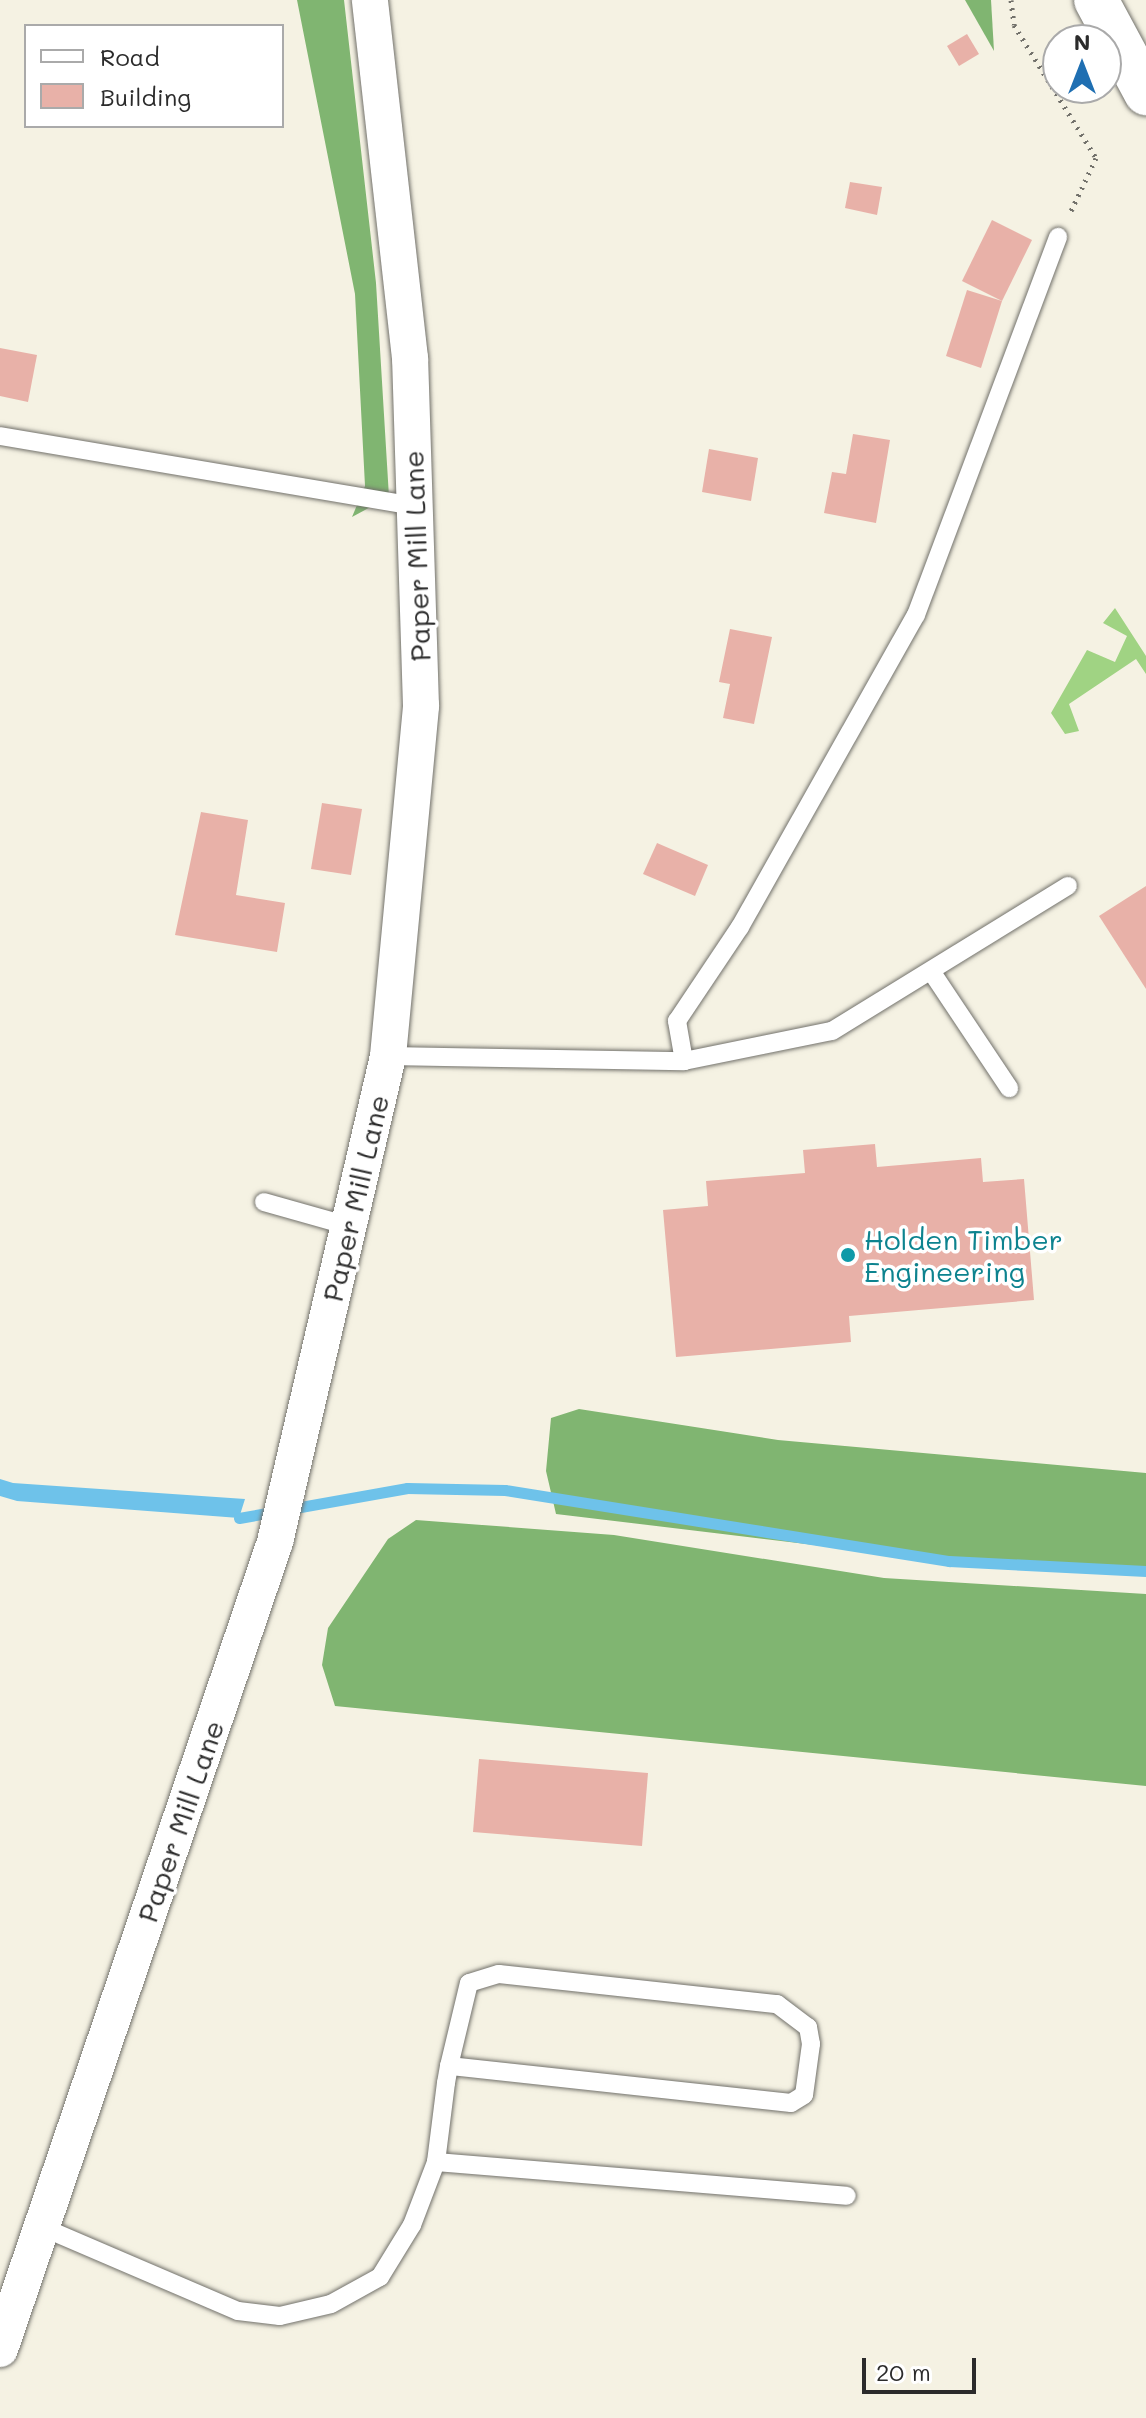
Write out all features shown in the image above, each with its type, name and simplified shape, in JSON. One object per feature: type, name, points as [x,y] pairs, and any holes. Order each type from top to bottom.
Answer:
[{"type":"highway","points":[[1096,0],[1146,93]]},
{"type":"street","name":"Paper Mill Lane","points":[[0,2349],[275,1542],[388,1056],[421,706],[410,358],[370,0]]},
{"type":"lane","points":[[684,1061],[677,1021],[740,927],[916,615],[1058,237]]},
{"type":"lane","points":[[0,436],[415,506]]},
{"type":"lane","points":[[388,1056],[684,1061],[832,1031],[1068,886]]},
{"type":"lane","points":[[931,971],[1009,1088]]},
{"type":"lane","points":[[264,1202],[349,1226]]},
{"type":"lane","points":[[42,2227],[188,2295],[280,2316],[331,2304],[380,2277],[412,2225],[436,2162],[449,2066],[469,1983],[499,1974],[777,2004],[808,2027],[811,2044],[804,2095],[791,2103],[449,2066]]},
{"type":"lane","points":[[436,2162],[847,2196]]},
{"type":"path","points":[[1011,0],[1014,25],[1096,158],[1058,237]]},
{"type":"green space","points":[[297,0],[344,0],[376,283],[389,497],[352,517],[365,486],[355,294]]},
{"type":"green space","points":[[965,0],[991,0],[994,51]]},
{"type":"green space","points":[[1115,608],[1146,656],[1146,674],[1136,659],[1069,704],[1079,731],[1065,734],[1051,713],[1087,650],[1115,662],[1127,636],[1103,623]]},
{"type":"green space","points":[[579,1409],[778,1440],[1146,1473],[1146,1575],[949,1561],[556,1514],[546,1471],[551,1418]]},
{"type":"green space","points":[[416,1520],[614,1535],[884,1578],[1146,1594],[1146,1786],[335,1706],[322,1665],[328,1628],[388,1539]]},
{"type":"water","points":[[0,1479],[13,1483],[245,1499],[239,1518],[17,1501],[0,1496]]},
{"type":"building","points":[[967,34],[979,54],[959,66],[947,46]]},
{"type":"building","points":[[850,182],[882,187],[877,215],[845,208]]},
{"type":"building","points":[[992,220],[1032,240],[1002,301],[962,281]]},
{"type":"building","points":[[967,290],[1002,301],[981,368],[946,356]]},
{"type":"building","points":[[0,348],[37,355],[28,402],[0,396]]},
{"type":"building","points":[[853,434],[890,440],[876,523],[824,513],[832,472],[846,474]]},
{"type":"building","points":[[709,449],[758,458],[751,501],[702,492]]},
{"type":"building","points":[[730,629],[772,637],[754,724],[723,718],[730,684],[719,682]]},
{"type":"building","points":[[322,803],[362,809],[351,875],[311,869]]},
{"type":"building","points":[[201,812],[248,820],[236,895],[285,903],[277,952],[175,935]]},
{"type":"building","points":[[657,843],[708,865],[695,896],[643,874]]},
{"type":"building","points":[[1146,886],[1146,989],[1099,916]]},
{"type":"building","name":"Holden Timber Engineering","points":[[875,1144],[877,1167],[981,1158],[983,1182],[1024,1179],[1034,1300],[849,1316],[851,1342],[676,1357],[663,1210],[708,1206],[706,1181],[805,1173],[803,1150]]},
{"type":"building","points":[[479,1759],[648,1773],[642,1846],[473,1832]]},
{"type":"waterway","points":[[239,1518],[407,1488],[505,1490],[949,1561],[1146,1571]]},
{"type":"place","name":"Holden Timber Engineering","points":[[848,1255]]}]
